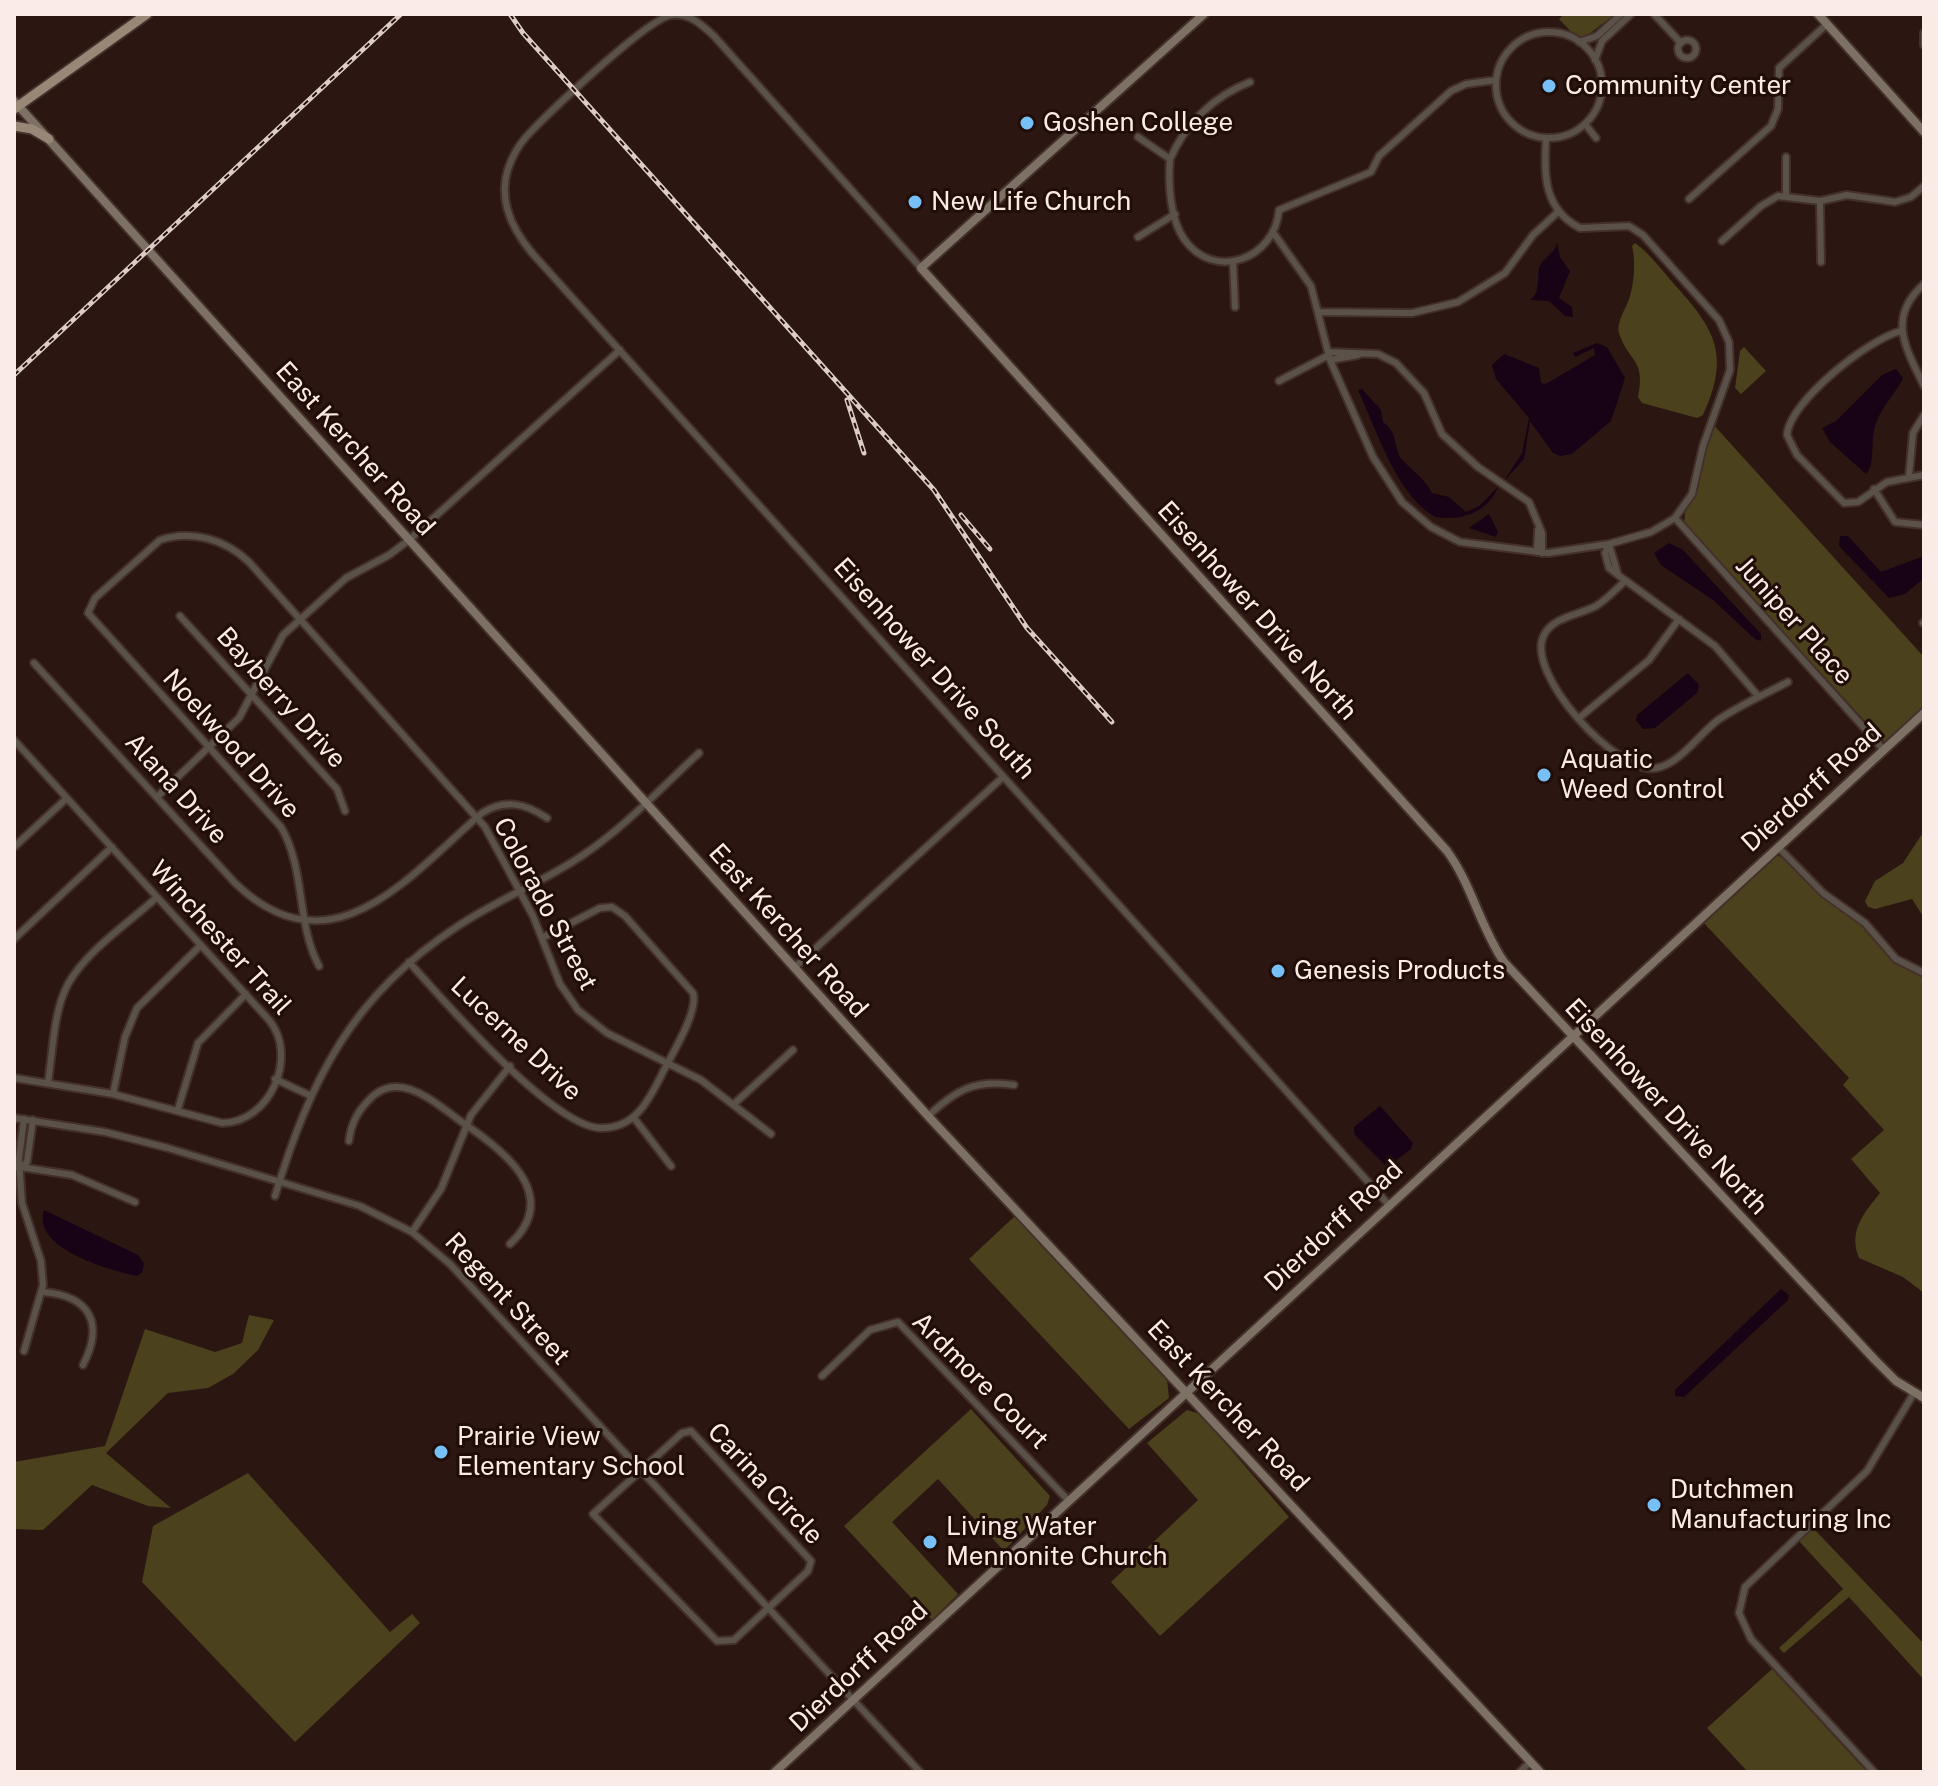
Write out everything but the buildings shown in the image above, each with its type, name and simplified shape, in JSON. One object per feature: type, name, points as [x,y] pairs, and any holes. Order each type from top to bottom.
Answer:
[{"type":"main road","points":[[16,105],[147,14]]},
{"type":"main road","points":[[14,126],[32,129],[49,139]]},
{"type":"street","points":[[921,268],[1204,14]]},
{"type":"street","points":[[1579,42],[1597,36],[1621,14]]},
{"type":"street","points":[[1595,60],[1602,41],[1631,14]]},
{"type":"street","points":[[1654,14],[1681,43]]},
{"type":"street","points":[[1818,14],[1924,132]]},
{"type":"street","name":"Eisenhower Drive North","points":[[522,142],[652,23],[671,15],[689,17],[714,36],[1447,851],[1464,878],[1494,948],[1572,1036],[1875,1360],[1924,1398]]},
{"type":"street","points":[[1689,199],[1771,126],[1778,109],[1779,68],[1827,24]]},
{"type":"street","points":[[1553,33],[1579,42],[1595,60],[1602,90],[1595,111],[1585,124],[1567,135],[1546,138],[1525,132],[1507,117],[1499,102],[1496,80],[1503,59],[1524,39],[1553,33]]},
{"type":"street","points":[[1924,33],[1924,45]]},
{"type":"street","points":[[1250,82],[1220,94],[1211,102],[1170,159],[1175,214],[1180,233],[1195,250],[1210,258],[1233,261],[1255,252],[1275,235],[1279,210],[1371,172],[1379,156],[1451,91],[1466,84],[1496,80]]},
{"type":"street","name":"East Kercher Road","points":[[16,105],[928,1116],[1187,1390],[1540,1772]]},
{"type":"street","points":[[1585,124],[1596,138]]},
{"type":"street","points":[[1138,137],[1170,159]]},
{"type":"street","points":[[1275,235],[1306,276],[1319,312],[1329,356],[1380,471],[1411,510],[1431,527],[1465,543],[1540,553],[1609,544],[1651,532],[1675,518],[1692,494],[1711,422],[1728,383],[1731,362],[1725,331],[1712,310],[1638,231],[1621,226],[1580,228],[1559,211],[1545,182],[1546,138]]},
{"type":"street","name":"Eisenhower Drive South","points":[[522,142],[505,180],[506,204],[512,226],[532,253],[1388,1204]]},
{"type":"street","points":[[1786,157],[1786,195]]},
{"type":"street","points":[[1722,241],[1767,201],[1786,195],[1820,201],[1847,195],[1878,202],[1901,201],[1924,186]]},
{"type":"street","points":[[1820,201],[1821,262]]},
{"type":"street","points":[[1319,312],[1412,313],[1458,302],[1505,273],[1536,233],[1559,211]]},
{"type":"street","points":[[1138,237],[1175,214]]},
{"type":"street","points":[[1233,261],[1235,307]]},
{"type":"street","points":[[1924,284],[1909,298],[1901,331],[1924,386]]},
{"type":"street","points":[[1901,331],[1858,350],[1792,415],[1787,435],[1797,455],[1844,503],[1858,502],[1874,489],[1909,476],[1924,475]]},
{"type":"street","points":[[157,797],[234,725],[253,696],[274,650],[300,620],[346,578],[389,555],[409,540],[620,350]]},
{"type":"street","points":[[1279,381],[1329,356],[1371,353],[1387,357],[1427,398],[1442,434],[1497,481],[1529,502],[1539,527],[1540,553]]},
{"type":"street","points":[[1909,476],[1913,433],[1924,415]]},
{"type":"street","points":[[1874,489],[1895,522],[1924,525]]},
{"type":"street","name":"Juniper Place","points":[[1675,518],[1884,750]]},
{"type":"street","name":"Colorado Street","points":[[88,613],[91,602],[150,547],[174,536],[211,540],[239,553],[477,817],[495,842],[521,890],[560,984],[578,1010],[607,1033],[668,1061],[735,1103],[771,1134]]},
{"type":"street","points":[[1609,544],[1605,553],[1609,568],[1624,582],[1722,651],[1759,697]]},
{"type":"street","points":[[1624,582],[1601,602],[1553,624],[1541,643],[1544,670],[1579,718],[1626,760],[1652,769],[1671,762],[1708,728],[1788,682]]},
{"type":"street","name":"Noelwood Drive","points":[[88,613],[272,816],[288,839],[309,947],[319,966]]},
{"type":"street","name":"Bayberry Drive","points":[[180,616],[337,789],[345,811]]},
{"type":"street","points":[[1579,718],[1649,660],[1679,619]]},
{"type":"street","name":"Alana Drive","points":[[34,663],[242,890],[268,907],[304,918]]},
{"type":"street","name":"Dierdorff Road","points":[[775,1772],[1924,713]]},
{"type":"street","name":"Winchester Trail","points":[[14,740],[246,994],[282,1038],[284,1055],[275,1079],[256,1112],[236,1123],[222,1123],[113,1094],[14,1078]]},
{"type":"street","points":[[14,757],[22,749]]},
{"type":"street","points":[[275,1196],[309,1095],[355,1020],[409,962],[458,925],[581,856],[699,753]]},
{"type":"street","points":[[794,968],[1003,777]]},
{"type":"street","points":[[14,847],[67,798]]},
{"type":"street","points":[[304,918],[346,916],[374,906],[402,886],[490,808],[509,804],[531,808],[547,818]]},
{"type":"street","points":[[14,939],[112,847]]},
{"type":"street","points":[[1778,847],[1823,893],[1865,923],[1896,959],[1924,973]]},
{"type":"street","points":[[48,1082],[59,1012],[68,985],[85,963],[157,897]]},
{"type":"street","points":[[542,938],[603,907],[612,907],[622,913],[694,996],[693,1009],[668,1061],[650,1097],[634,1118],[671,1166]]},
{"type":"street","points":[[113,1094],[125,1037],[137,1008],[201,945]]},
{"type":"street","name":"Lucerne Drive","points":[[409,962],[461,1020],[510,1066],[583,1124],[607,1127],[634,1118]]},
{"type":"street","points":[[178,1109],[198,1043],[246,994]]},
{"type":"street","points":[[735,1103],[793,1050]]},
{"type":"street","points":[[412,1232],[441,1189],[466,1124],[510,1066]]},
{"type":"street","points":[[275,1079],[309,1095]]},
{"type":"street","points":[[928,1116],[969,1085],[985,1082],[1014,1085]]},
{"type":"street","points":[[349,1141],[351,1124],[368,1100],[394,1086],[415,1090],[510,1157],[524,1178],[528,1213],[522,1232],[510,1244]]},
{"type":"street","name":"Regent Street","points":[[14,1118],[136,1140],[280,1180],[378,1213],[412,1232],[450,1264],[920,1772]]},
{"type":"street","points":[[24,1351],[43,1292],[41,1261],[18,1203],[22,1167],[27,1162],[28,1119]]},
{"type":"street","points":[[14,1166],[72,1175],[135,1202]]},
{"type":"street","points":[[43,1292],[74,1301],[90,1315],[94,1340],[83,1365]]},
{"type":"street","name":"Ardmore Court","points":[[822,1376],[870,1330],[898,1322],[1068,1500]]},
{"type":"street","points":[[1874,1772],[1751,1639],[1741,1622],[1740,1604],[1753,1576],[1867,1471],[1914,1393]]},
{"type":"street","name":"Carina Circle","points":[[641,1470],[682,1433],[691,1431],[804,1550],[811,1561],[808,1571],[768,1608]]},
{"type":"street","points":[[641,1470],[593,1514],[719,1642],[734,1640],[768,1608]]},
{"type":"street","points":[[1520,1772],[1530,1762]]},
{"type":"shaded area","points":[[1564,14],[1615,14],[1584,38],[1575,36],[1559,19]]},
{"type":"shaded area","points":[[1557,242],[1560,257],[1570,271],[1559,298],[1572,307],[1573,317],[1565,316],[1549,301],[1530,300],[1537,291],[1539,269]]},
{"type":"shaded area","points":[[1635,243],[1688,300],[1709,329],[1717,359],[1716,376],[1703,415],[1697,418],[1642,403],[1638,397],[1638,367],[1618,329],[1631,290],[1634,265],[1632,246]]},
{"type":"shaded area","points":[[1597,343],[1607,347],[1625,378],[1611,421],[1572,454],[1560,456],[1553,453],[1530,421],[1524,459],[1504,481],[1522,453],[1529,418],[1496,379],[1492,365],[1504,354],[1539,368],[1541,383],[1546,384],[1595,355],[1594,348],[1575,357],[1573,353]]},
{"type":"shaded area","points":[[1744,347],[1766,371],[1741,394],[1735,388],[1740,351]]},
{"type":"shaded area","points":[[1896,369],[1903,378],[1876,422],[1871,465],[1866,474],[1830,442],[1822,428],[1836,421],[1882,375]]},
{"type":"shaded area","points":[[1362,389],[1381,410],[1383,422],[1393,433],[1401,459],[1432,493],[1449,497],[1466,512],[1479,506],[1498,487],[1494,496],[1481,509],[1455,518],[1436,517],[1422,507],[1389,460],[1358,390]]},
{"type":"shaded area","points":[[1711,422],[1924,657],[1924,708],[1885,743],[1684,524],[1686,504]]},
{"type":"shaded area","points":[[1489,514],[1498,532],[1496,537],[1469,528]]},
{"type":"shaded area","points":[[1840,536],[1848,536],[1881,572],[1924,556],[1924,578],[1905,594],[1889,598],[1839,546]]},
{"type":"shaded area","points":[[1669,543],[1683,550],[1761,634],[1761,641],[1713,600],[1661,565],[1654,553]]},
{"type":"shaded area","points":[[1688,673],[1699,685],[1697,693],[1655,728],[1643,729],[1636,720],[1637,715]]},
{"type":"shaded area","points":[[1924,831],[1924,918],[1912,899],[1875,909],[1868,907],[1865,901],[1875,881],[1903,863]]},
{"type":"shaded area","points":[[1775,855],[1784,858],[1819,895],[1858,921],[1894,963],[1924,975],[1924,1293],[1903,1277],[1859,1258],[1856,1248],[1859,1223],[1880,1193],[1851,1159],[1884,1130],[1843,1085],[1849,1078],[1702,921]]},
{"type":"shaded area","points":[[1380,1106],[1413,1143],[1411,1149],[1387,1167],[1354,1134],[1354,1127]]},
{"type":"shaded area","points":[[44,1210],[138,1255],[144,1264],[142,1273],[136,1276],[108,1268],[60,1246],[49,1236],[43,1224]]},
{"type":"shaded area","points":[[1017,1214],[1167,1379],[1169,1398],[1129,1429],[969,1259]]},
{"type":"shaded area","points":[[1781,1289],[1789,1295],[1788,1300],[1684,1397],[1675,1396],[1675,1390]]},
{"type":"shaded area","points":[[249,1315],[274,1320],[258,1350],[233,1374],[208,1388],[168,1393],[106,1453],[171,1508],[148,1506],[92,1485],[43,1530],[14,1529],[14,1462],[105,1446],[145,1329],[215,1352],[242,1343]]},
{"type":"shaded area","points":[[971,1409],[1050,1496],[1047,1505],[1004,1551],[938,1479],[892,1522],[958,1594],[932,1620],[844,1526]]},
{"type":"shaded area","points":[[1187,1410],[1200,1414],[1289,1517],[1160,1636],[1111,1582],[1198,1500],[1147,1443]]},
{"type":"shaded area","points":[[248,1473],[390,1632],[412,1614],[420,1623],[295,1742],[142,1582],[153,1526]]},
{"type":"shaded area","points":[[1813,1528],[1924,1644],[1924,1680],[1849,1597],[1784,1653],[1779,1648],[1843,1589],[1798,1540]]},
{"type":"shaded area","points":[[1772,1669],[1867,1772],[1748,1772],[1707,1728]]},
{"type":"railway","points":[[14,375],[401,14]]},
{"type":"railway","points":[[510,14],[523,33],[934,490],[1027,628],[1112,722]]},
{"type":"railway","points":[[847,400],[864,453]]},
{"type":"railway","points":[[961,515],[990,549]]},
{"type":"place","name":"Community Center","points":[[1549,86]]},
{"type":"place","name":"Goshen College","points":[[1027,123]]},
{"type":"place","name":"New Life Church","points":[[915,202]]},
{"type":"place","name":"Aquatic Weed Control","points":[[1544,775]]},
{"type":"place","name":"Genesis Products","points":[[1278,971]]},
{"type":"place","name":"Prairie View Elementary School","points":[[441,1452]]},
{"type":"place","name":"Dutchmen Manufacturing Inc","points":[[1654,1505]]},
{"type":"place","name":"Living Water Mennonite Church","points":[[930,1542]]}]
